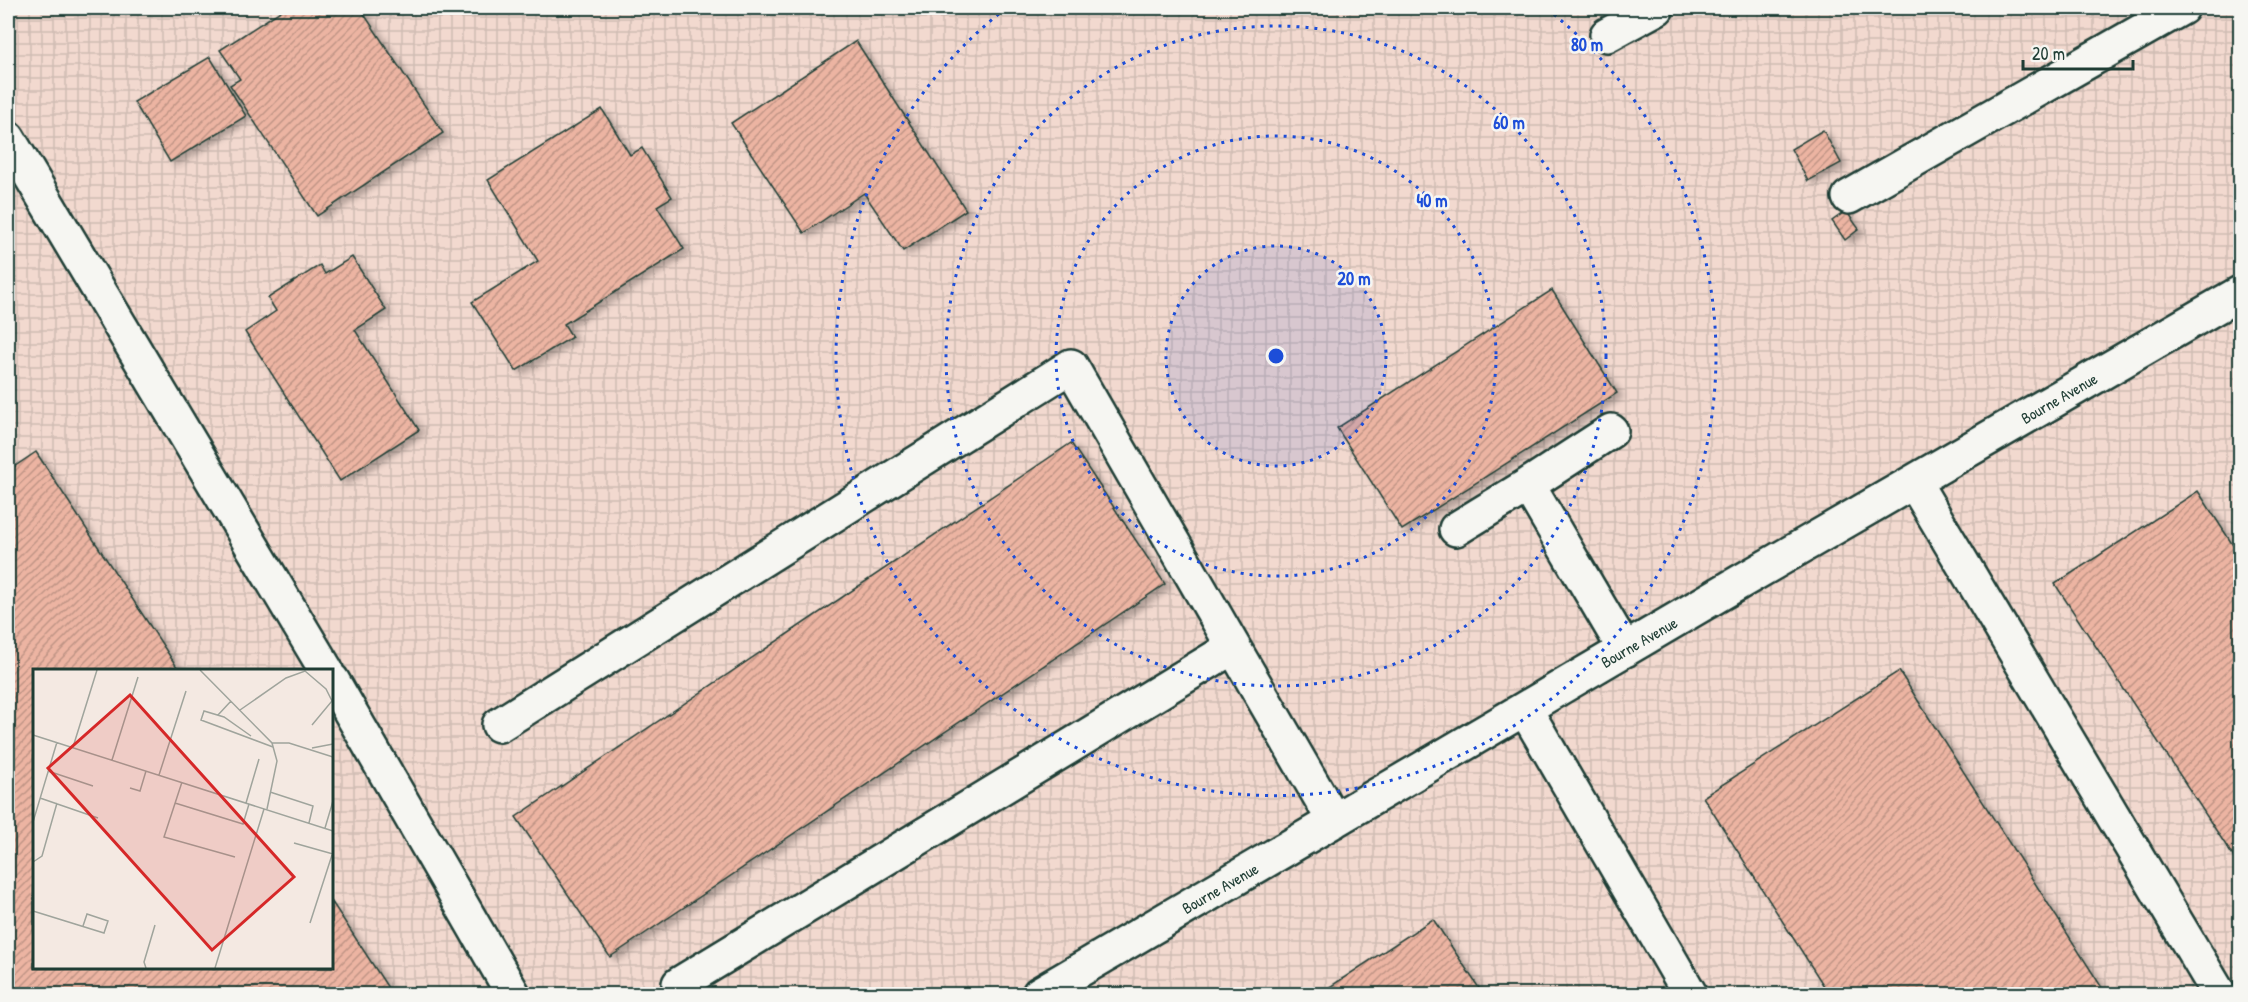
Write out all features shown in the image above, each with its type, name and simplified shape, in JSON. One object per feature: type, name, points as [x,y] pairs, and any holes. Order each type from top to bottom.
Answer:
[{"type":"street","points":[[1607,35],[1657,8]]},
{"type":"street","points":[[1849,197],[2182,8]]},
{"type":"street","points":[[8,138],[325,669]]},
{"type":"street","name":"Bourne Avenue","points":[[1039,994],[1914,482],[2240,296]]},
{"type":"street","points":[[499,725],[1071,366],[1334,821]]},
{"type":"street","points":[[1456,529],[1611,431]]},
{"type":"street","points":[[1914,482],[2219,994]]},
{"type":"street","points":[[1528,485],[1625,650]]},
{"type":"street","points":[[686,994],[679,984],[1233,647]]},
{"type":"street","points":[[333,682],[513,994]]},
{"type":"street","points":[[1525,709],[1690,994]]},
{"type":"shaded area","points":[[8,8],[2240,8],[2240,994],[8,994]]},
{"type":"building","points":[[285,8],[360,8],[443,133],[317,216],[230,85],[240,79],[220,50]]},
{"type":"building","points":[[856,41],[966,210],[903,251],[864,193],[804,233],[731,123]]},
{"type":"building","points":[[210,57],[246,116],[170,162],[134,102]]},
{"type":"building","points":[[602,109],[630,155],[642,148],[672,197],[657,206],[684,249],[564,324],[572,337],[516,371],[472,302],[538,261],[488,180]]},
{"type":"building","points":[[1823,130],[1841,163],[1808,181],[1791,149]]},
{"type":"building","points":[[1846,211],[1859,229],[1845,240],[1832,221]]},
{"type":"building","points":[[352,257],[386,310],[355,330],[419,430],[340,481],[245,332],[276,311],[268,298],[320,265],[325,274]]},
{"type":"building","points":[[1552,290],[1617,393],[1402,530],[1337,428]]},
{"type":"building","points":[[1071,443],[1165,584],[610,957],[516,817]]},
{"type":"building","points":[[36,452],[178,669],[33,669],[33,969],[333,969],[333,904],[392,994],[8,994],[8,471]]},
{"type":"building","points":[[2198,491],[2240,556],[2240,867],[2055,584]]},
{"type":"building","points":[[1899,671],[2106,994],[1829,994],[1703,797]]},
{"type":"building","points":[[1433,919],[1483,994],[1319,994]]}]
